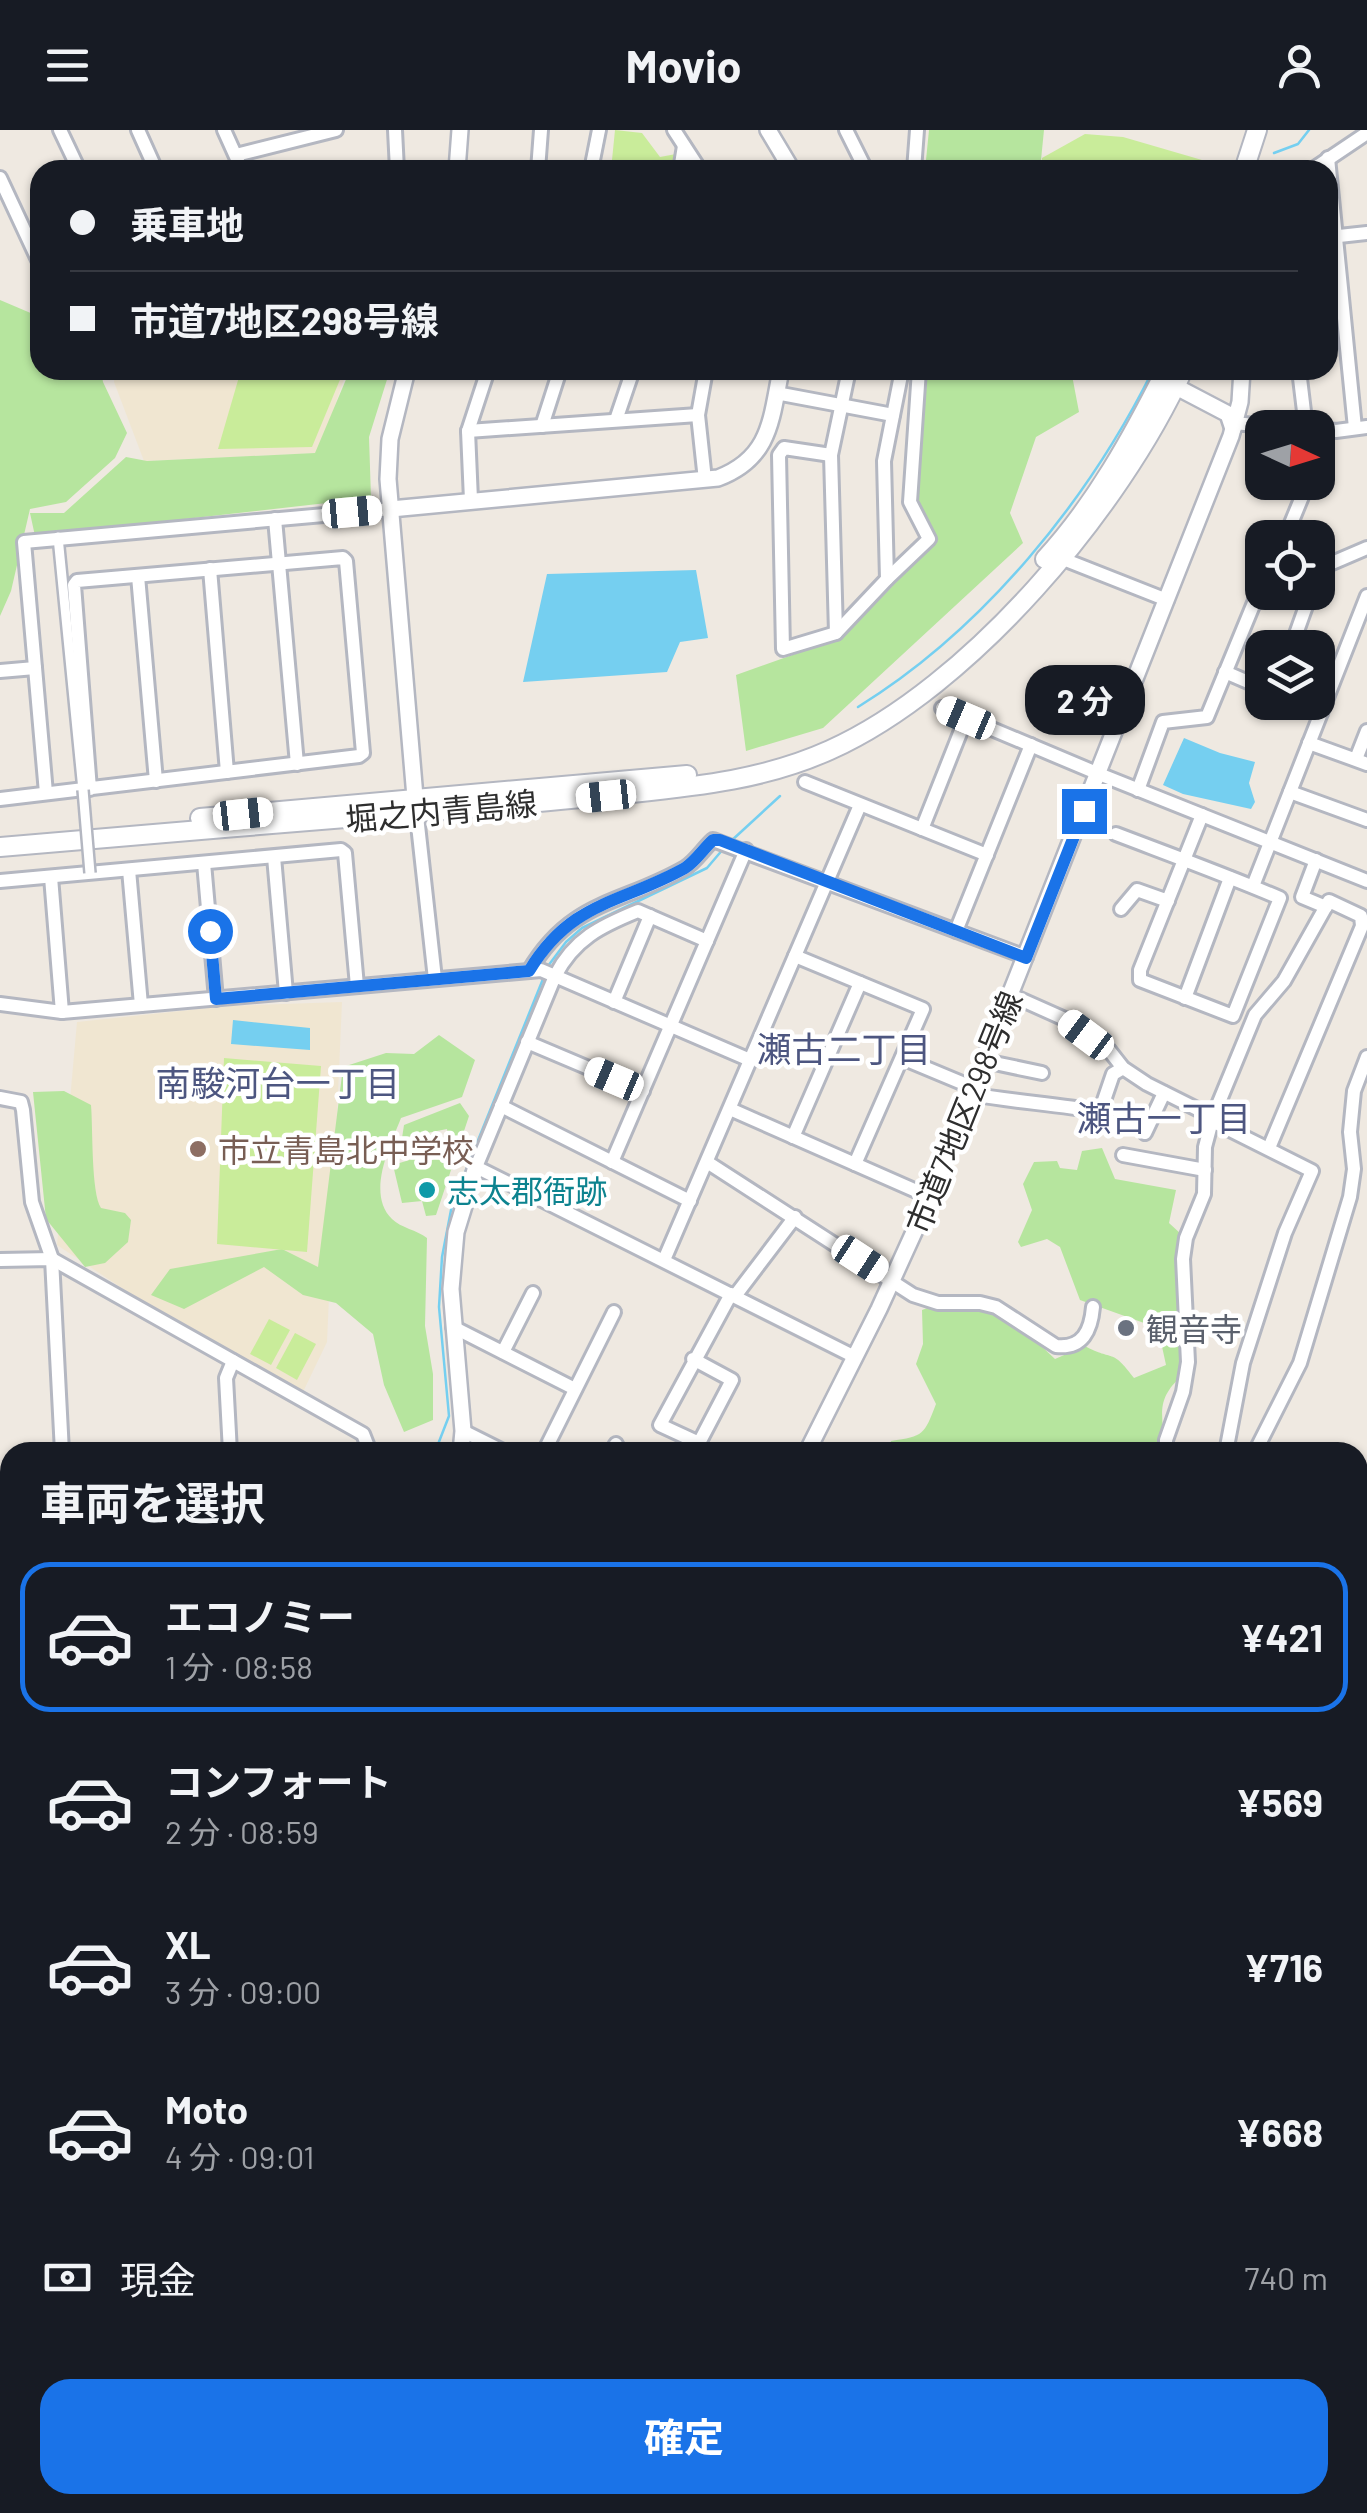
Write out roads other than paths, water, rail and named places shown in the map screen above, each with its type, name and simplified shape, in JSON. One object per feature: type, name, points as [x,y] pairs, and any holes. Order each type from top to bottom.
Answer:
[{"type":"main road","points":[[1247,160],[1257,130]]},
{"type":"main road","points":[[1258,160],[1268,130]]},
{"type":"main road","name":"堀之内青島線","points":[[0,847],[719,772],[822,742],[907,694],[930,676],[1056,556],[1169,380]]},
{"type":"main road","name":"堀之内青島線","points":[[0,836],[415,805]]},
{"type":"street","points":[[60,130],[74,160]]},
{"type":"street","points":[[138,130],[152,160]]},
{"type":"street","points":[[224,130],[238,160]]},
{"type":"street","points":[[269,130],[270,147]]},
{"type":"street","points":[[236,156],[334,130]]},
{"type":"street","points":[[395,130],[396,160]]},
{"type":"street","points":[[458,160],[460,130]]},
{"type":"street","points":[[538,160],[540,130]]},
{"type":"street","points":[[593,160],[598,130]]},
{"type":"street","points":[[674,130],[693,160]]},
{"type":"street","points":[[768,130],[786,160]]},
{"type":"street","points":[[846,130],[861,160]]},
{"type":"street","points":[[915,160],[917,130]]},
{"type":"street","points":[[1325,160],[1367,133]]},
{"type":"street","points":[[682,160],[684,146]]},
{"type":"street","points":[[0,178],[30,242]]},
{"type":"street","points":[[1338,236],[1367,233]]},
{"type":"street","points":[[1335,429],[1361,428],[1338,282]]},
{"type":"street","points":[[405,380],[390,439],[391,509],[415,805],[434,979]]},
{"type":"street","points":[[471,500],[468,432],[485,380]]},
{"type":"street","points":[[542,426],[557,380]]},
{"type":"street","points":[[616,420],[630,380]]},
{"type":"street","points":[[704,380],[698,415],[705,480]]},
{"type":"street","points":[[46,793],[24,542],[705,480],[728,474],[756,452],[770,428],[779,380]]},
{"type":"street","points":[[836,633],[831,455],[847,380]]},
{"type":"street","points":[[887,579],[884,461],[900,380]]},
{"type":"street","points":[[831,455],[784,448],[778,455],[783,648],[836,633],[929,539],[910,502],[919,380]]},
{"type":"street","points":[[1178,380],[1228,414],[1233,426],[1245,426]]},
{"type":"street","name":"市道7地区298号線","points":[[812,1442],[892,1280],[985,1060],[1233,426],[1240,380]]},
{"type":"street","points":[[1300,380],[1304,410]]},
{"type":"street","points":[[776,393],[893,415]]},
{"type":"street","points":[[468,432],[698,415]]},
{"type":"street","points":[[275,519],[297,764]]},
{"type":"street","points":[[58,537],[86,789]]},
{"type":"street","points":[[1335,563],[1367,548]]},
{"type":"street","points":[[1056,556],[1167,600]]},
{"type":"street","points":[[0,798],[86,789],[156,781],[359,756],[363,753],[344,558],[77,581],[74,586],[86,789],[90,873]]},
{"type":"street","points":[[210,570],[227,772]]},
{"type":"street","points":[[138,576],[156,781]]},
{"type":"street","points":[[1335,677],[1367,596]]},
{"type":"street","points":[[1138,790],[1163,722],[1206,716],[1251,610]]},
{"type":"street","points":[[1350,639],[1367,646]]},
{"type":"street","points":[[0,671],[35,668]]},
{"type":"street","points":[[1225,672],[1245,681]]},
{"type":"street","points":[[942,708],[1367,880]]},
{"type":"street","points":[[922,829],[966,718]]},
{"type":"street","points":[[1253,886],[1318,720]]},
{"type":"street","points":[[1309,743],[1361,762],[1367,731]]},
{"type":"street","points":[[956,931],[1031,746]]},
{"type":"street","points":[[805,782],[987,855]]},
{"type":"street","points":[[1290,792],[1367,820]]},
{"type":"street","points":[[664,1260],[860,805]]},
{"type":"street","points":[[1116,834],[1185,860],[1230,878],[1253,886],[1280,898],[1233,1016],[1140,980],[1140,970],[1185,860],[1202,816]]},
{"type":"street","points":[[462,1442],[451,1289],[456,1232],[476,1168],[528,1042],[544,973],[539,954],[568,924],[584,912],[684,868],[713,840],[720,840],[1026,958]]},
{"type":"street","points":[[612,1162],[707,941],[741,848]]},
{"type":"street","points":[[0,881],[341,850],[346,853],[357,986]]},
{"type":"street","points":[[274,856],[286,993]]},
{"type":"street","points":[[1316,860],[1302,897],[1326,907]]},
{"type":"street","points":[[204,863],[216,999]]},
{"type":"street","points":[[129,870],[141,1005]]},
{"type":"street","points":[[51,877],[62,1012]]},
{"type":"street","points":[[1185,998],[1230,878]]},
{"type":"street","points":[[1122,910],[1137,890],[1168,902]]},
{"type":"street","points":[[1166,1442],[1183,1392],[1188,1362],[1183,1259],[1186,1238],[1200,1209],[1205,1147],[1212,1119],[1256,1016],[1284,981],[1329,901],[1362,916],[1362,926],[1269,1148]]},
{"type":"street","points":[[544,973],[598,928],[638,911],[707,941]]},
{"type":"street","points":[[614,1002],[650,916]]},
{"type":"street","points":[[795,956],[923,1009],[855,1164]]},
{"type":"street","points":[[0,1004],[62,1012],[544,973],[750,1060]]},
{"type":"street","points":[[794,1137],[860,983]]},
{"type":"street","points":[[1011,995],[1066,1020],[1105,1045],[1123,1068],[1164,1093],[1312,1171],[1285,1232],[1243,1363],[1228,1442]]},
{"type":"street","points":[[528,1042],[642,1091]]},
{"type":"street","points":[[1260,1442],[1300,1363],[1350,1197],[1354,1091],[1367,1057]]},
{"type":"street","points":[[902,1058],[972,1091],[1025,1104],[1048,1102],[1100,1112],[1113,1074],[1123,1068]]},
{"type":"street","points":[[985,1060],[1042,1073]]},
{"type":"street","points":[[1145,1133],[1164,1093]]},
{"type":"street","points":[[0,1098],[20,1102],[24,1110],[32,1202],[52,1259],[61,1442]]},
{"type":"street","points":[[501,1106],[690,1200]]},
{"type":"street","points":[[730,1109],[930,1196]]},
{"type":"street","points":[[1124,1155],[1205,1170]]},
{"type":"street","points":[[707,1162],[913,1295],[938,1303],[980,1302],[996,1307],[1056,1346],[1067,1347],[1083,1340],[1094,1307]]},
{"type":"street","points":[[476,1168],[855,1357]]},
{"type":"street","points":[[697,1442],[660,1424],[733,1295],[795,1217]]},
{"type":"street","points":[[0,1260],[52,1259],[364,1434],[367,1442]]},
{"type":"street","points":[[503,1352],[533,1293]]},
{"type":"street","points":[[549,1442],[614,1312]]},
{"type":"street","points":[[453,1327],[576,1389]]},
{"type":"street","points":[[693,1360],[732,1380],[700,1442]]},
{"type":"street","points":[[229,1442],[226,1378],[233,1361]]},
{"type":"street","points":[[463,1432],[484,1442]]},
{"type":"water","points":[[696,570],[708,638],[680,642],[667,672],[523,682],[547,574]]},
{"type":"water","points":[[1184,738],[1255,762],[1249,783],[1255,802],[1251,809],[1183,794],[1163,785]]},
{"type":"water","points":[[233,1020],[310,1028],[310,1050],[231,1044]]},
{"type":"waterway","points":[[1274,153],[1298,144],[1309,130]]},
{"type":"waterway","points":[[858,707],[948,640],[1028,559],[1097,467],[1148,380]]},
{"type":"waterway","points":[[730,842],[780,796]]},
{"type":"waterway","points":[[548,966],[582,928],[707,868],[724,848]]},
{"type":"waterway","points":[[439,1442],[449,1416],[439,1307],[442,1257],[452,1205],[543,979]]},
{"type":"place","name":"市立青島北中学校","points":[[198,1149]]},
{"type":"place","name":"志太郡衙跡","points":[[427,1190]]},
{"type":"place","name":"観音寺","points":[[1126,1328]]},
{"type":"district","name":"瀬古二丁目","points":[[844,1048]]},
{"type":"district","name":"南駿河台一丁目","points":[[278,1082]]},
{"type":"district","name":"瀬古一丁目","points":[[1164,1117]]}]
